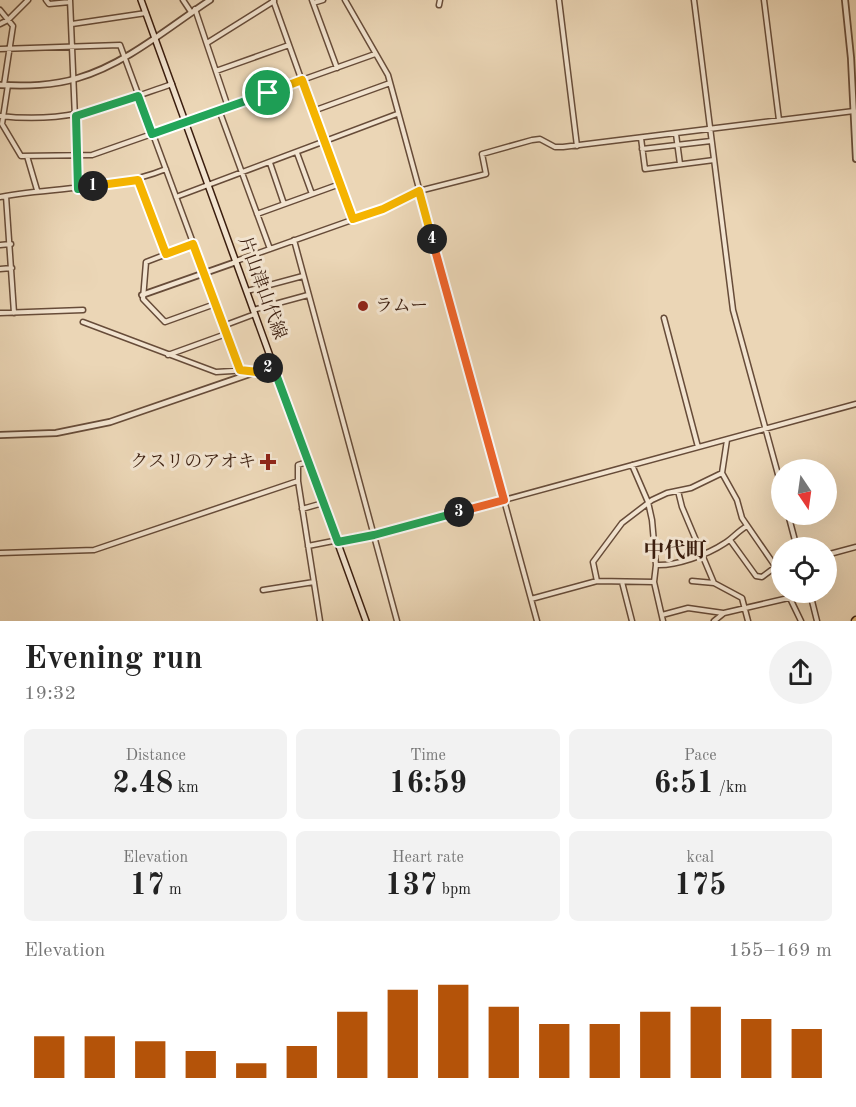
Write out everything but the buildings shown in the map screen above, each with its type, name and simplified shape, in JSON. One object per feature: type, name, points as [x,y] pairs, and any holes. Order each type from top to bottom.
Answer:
[{"type":"main road","name":"片山津山代線","points":[[141,0],[366,621]]},
{"type":"street","points":[[0,24],[8,20],[28,0]]},
{"type":"street","points":[[46,0],[49,4],[70,1],[78,189]]},
{"type":"street","points":[[183,0],[193,11],[207,44],[228,107]]},
{"type":"street","points":[[4,85],[55,83],[75,79],[124,57],[210,0]]},
{"type":"street","points":[[207,44],[274,0],[353,219]]},
{"type":"street","points":[[323,0],[313,2],[337,68]]},
{"type":"street","points":[[345,0],[390,83],[537,621]]},
{"type":"street","points":[[559,0],[577,146]]},
{"type":"street","points":[[694,0],[733,310],[774,459]]},
{"type":"street","points":[[764,0],[779,120]]},
{"type":"street","points":[[845,0],[856,159]]},
{"type":"street","points":[[0,10],[13,26],[1,123],[18,154],[27,156],[77,156],[98,153],[375,54]]},
{"type":"street","points":[[72,24],[146,13]]},
{"type":"street","points":[[0,49],[120,45],[240,370]]},
{"type":"street","points":[[216,71],[289,45]]},
{"type":"street","points":[[313,111],[390,83]]},
{"type":"street","points":[[1,116],[41,119],[76,116],[172,84]]},
{"type":"street","points":[[219,110],[270,249]]},
{"type":"street","points":[[142,295],[383,209],[419,191],[486,174],[482,154],[540,139],[555,147],[577,146],[854,111]]},
{"type":"street","points":[[176,197],[325,143],[397,114]]},
{"type":"street","points":[[676,134],[680,164]]},
{"type":"street","points":[[641,138],[645,169],[714,160]]},
{"type":"street","points":[[642,149],[711,141]]},
{"type":"street","points":[[297,153],[312,194]]},
{"type":"street","points":[[27,156],[37,190]]},
{"type":"street","points":[[270,163],[285,204]]},
{"type":"street","points":[[0,197],[37,190],[78,189],[138,180],[166,169]]},
{"type":"street","points":[[138,180],[166,254]]},
{"type":"street","points":[[257,214],[340,184]]},
{"type":"street","points":[[6,196],[14,313]]},
{"type":"street","points":[[294,240],[397,621]]},
{"type":"street","points":[[0,245],[11,243]]},
{"type":"street","points":[[193,244],[144,263],[142,295],[145,303],[165,322],[215,304]]},
{"type":"street","points":[[0,269],[12,268]]},
{"type":"street","points":[[247,291],[303,276]]},
{"type":"street","points":[[223,326],[254,312],[308,295]]},
{"type":"street","points":[[0,313],[83,310]]},
{"type":"street","points":[[664,318],[698,447]]},
{"type":"street","points":[[83,322],[216,372],[240,370],[257,372]]},
{"type":"street","points":[[168,355],[226,334]]},
{"type":"street","points":[[0,435],[56,433],[87,428],[273,366]]},
{"type":"street","points":[[227,372],[229,382]]},
{"type":"street","points":[[308,546],[374,535],[856,404]]},
{"type":"street","points":[[727,440],[722,473],[747,526],[771,562]]},
{"type":"street","points":[[307,462],[298,465],[298,481],[320,621]]},
{"type":"street","points":[[632,465],[648,502],[656,565],[654,582],[663,621]]},
{"type":"street","points":[[597,581],[593,562],[622,523],[648,502],[661,495],[691,488],[722,473]]},
{"type":"street","points":[[0,553],[94,550],[298,481]]},
{"type":"street","points":[[678,491],[682,507],[714,583]]},
{"type":"street","points":[[302,509],[323,503]]},
{"type":"street","points":[[656,565],[672,565],[701,554],[730,540],[734,533],[747,526]]},
{"type":"street","points":[[730,540],[756,576],[762,577],[771,570]]},
{"type":"street","points":[[837,552],[856,547]]},
{"type":"street","points":[[530,599],[597,581],[654,582]]},
{"type":"street","points":[[692,581],[714,583],[742,598],[748,621]]},
{"type":"street","points":[[263,590],[314,582]]},
{"type":"street","points":[[622,582],[632,621]]},
{"type":"street","points":[[662,615],[688,608],[724,613],[771,602]]},
{"type":"street","points":[[792,603],[801,621]]},
{"type":"street","points":[[813,603],[818,621]]},
{"type":"street","points":[[714,621],[724,613]]},
{"type":"place","name":"ラムー","points":[[363,306]]},
{"type":"place","name":"クスリのアオキ","points":[[268,462]]},
{"type":"district","name":"中代町","points":[[675,551]]},
{"type":"route","points":[[302,80],[353,219],[383,209],[419,191],[504,500],[374,535],[338,542],[273,366],[257,372],[240,370],[193,244],[166,254],[138,180],[78,189],[76,116],[138,96],[152,134],[268,93],[302,80]]}]
